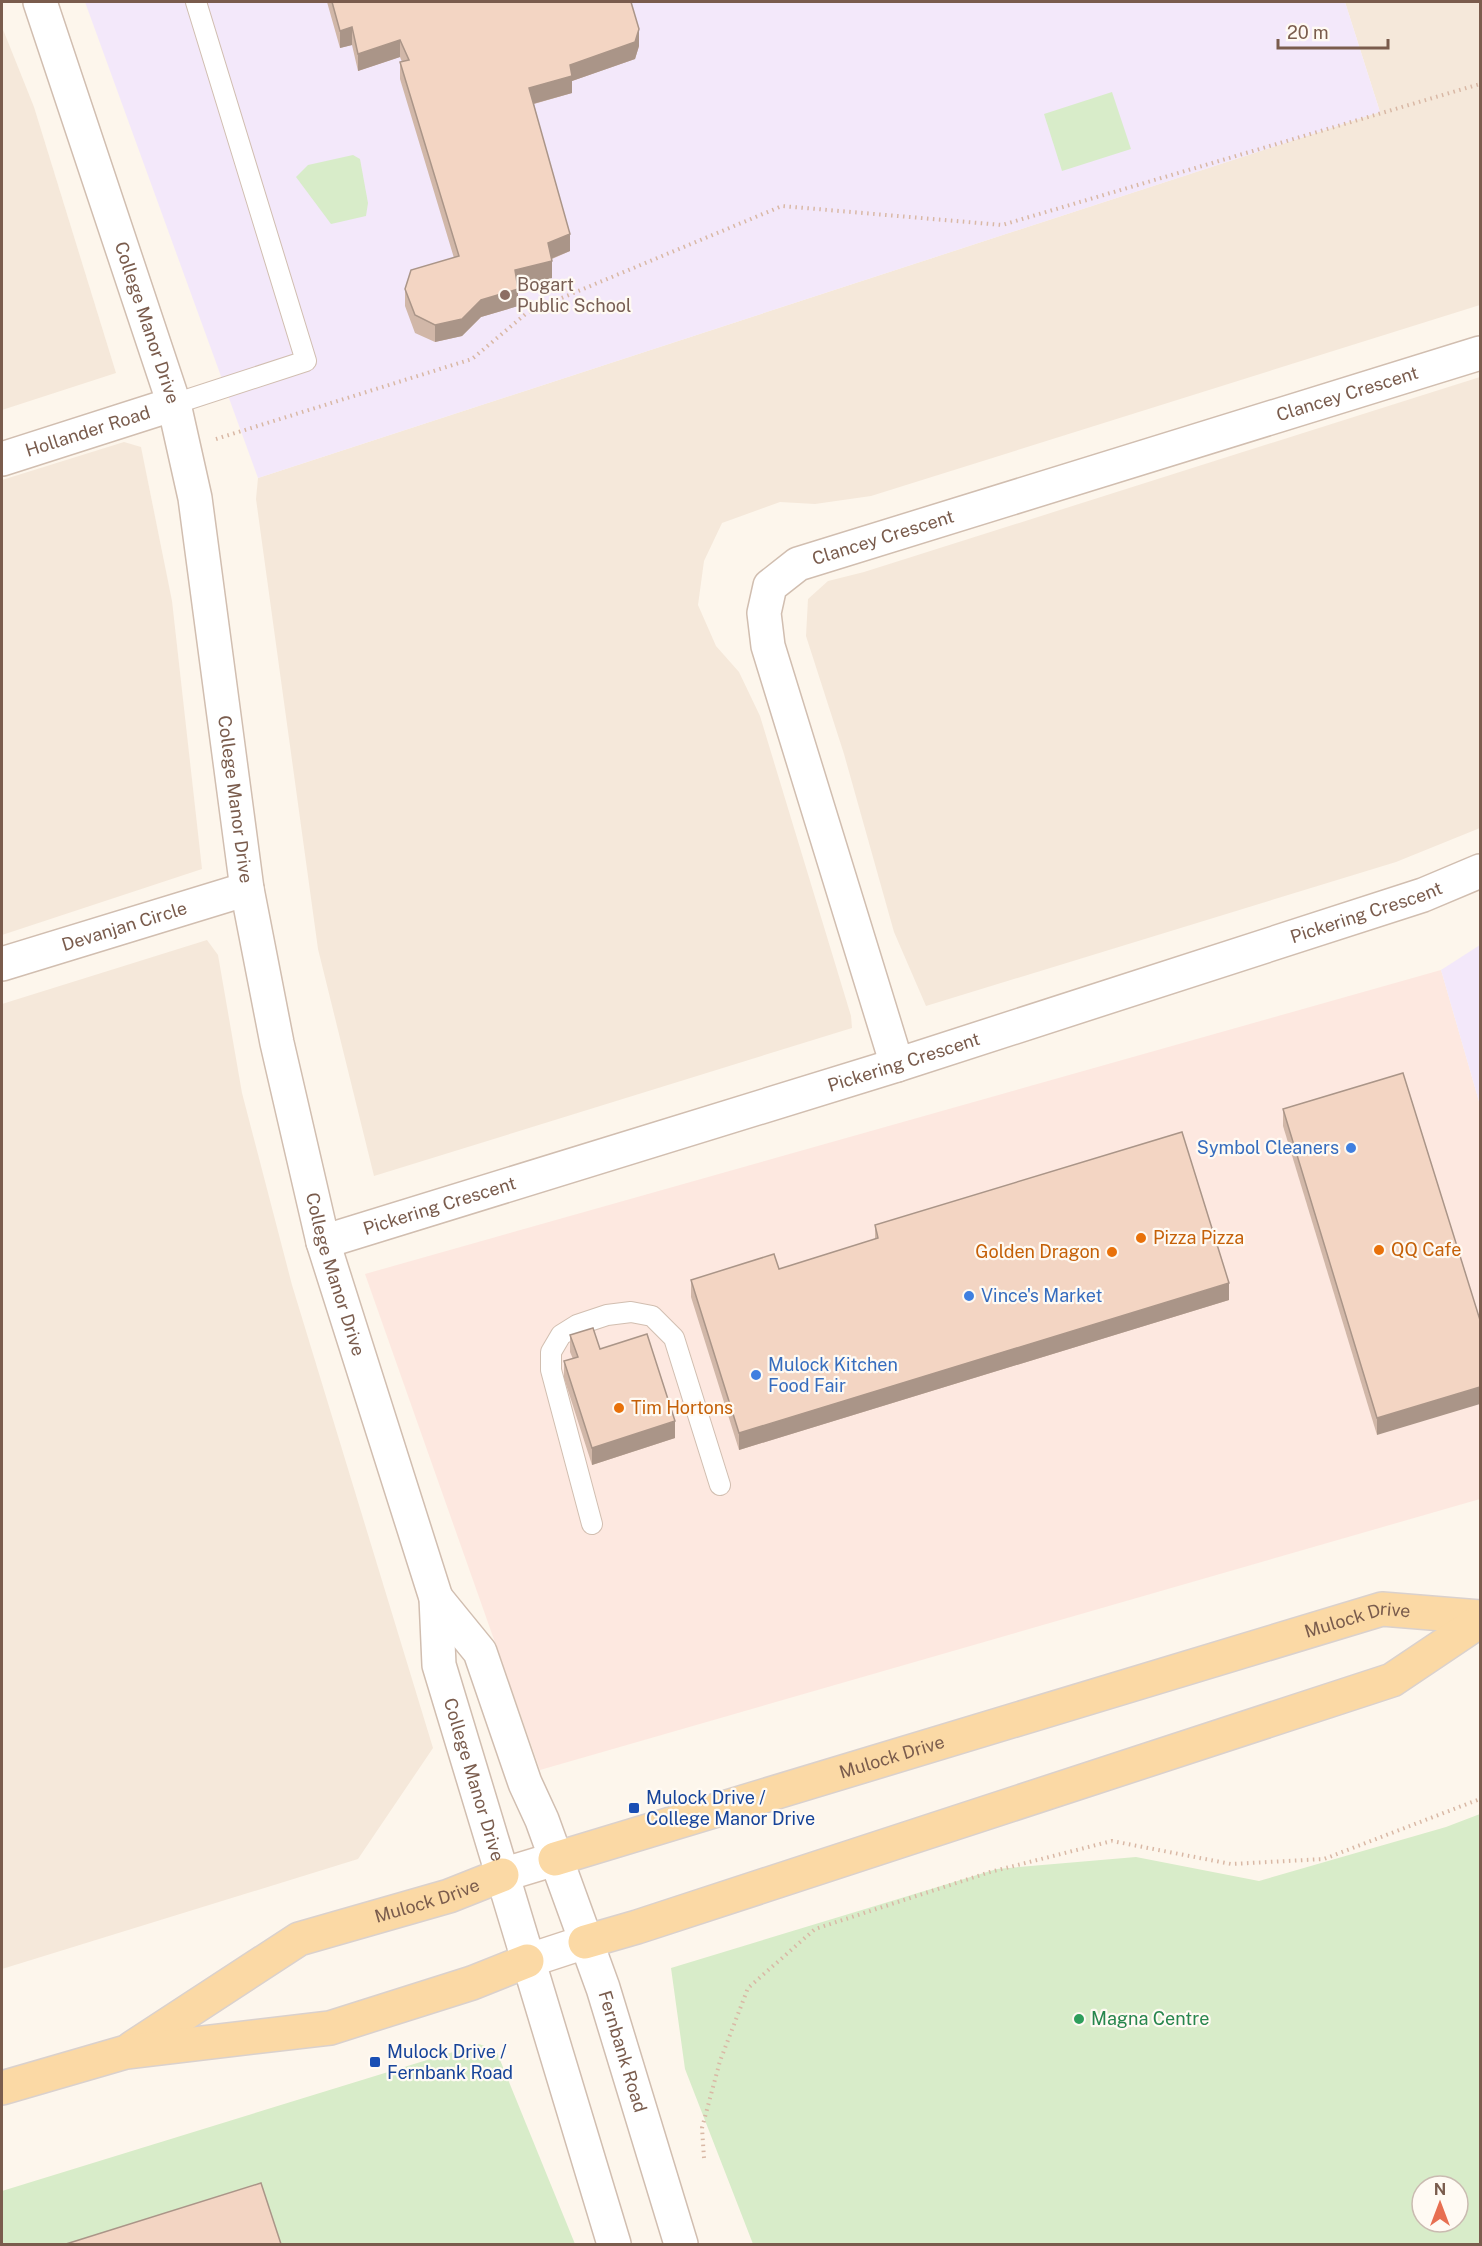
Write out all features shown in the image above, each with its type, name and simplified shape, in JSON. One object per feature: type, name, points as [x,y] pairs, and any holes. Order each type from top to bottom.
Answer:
[{"type":"main road","name":"Mulock Drive","points":[[555,1859],[1382,1608],[1480,1617]]},
{"type":"main road","name":"Mulock Drive","points":[[585,1942],[1392,1680],[1480,1622]]},
{"type":"main road","name":"Mulock Drive","points":[[126,2052],[299,1939],[449,1896],[502,1875]]},
{"type":"main road","name":"Mulock Drive","points":[[2,2088],[126,2052],[330,2028],[472,1983],[527,1961]]},
{"type":"street","name":"College Manor Drive","points":[[40,2],[174,404],[195,498],[247,889],[277,1044],[323,1242],[436,1598],[439,1665],[527,1961]]},
{"type":"street","name":"Clancey Crescent","points":[[897,1065],[768,646],[764,613],[770,586],[798,564],[1480,353]]},
{"type":"street","name":"Hollander Road","points":[[2,459],[174,404]]},
{"type":"street","name":"Pickering Crescent","points":[[323,1242],[897,1065],[1423,895],[1480,871]]},
{"type":"street","name":"Devanjan Circle","points":[[2,964],[247,889]]},
{"type":"street","name":"College Manor Drive","points":[[436,1598],[480,1652],[525,1783],[555,1859]]},
{"type":"street","name":"Mulock Drive","points":[[502,1875],[555,1859]]},
{"type":"street","name":"Fernbank Road","points":[[555,1859],[603,1988],[681,2244]]},
{"type":"street","name":"Mulock Drive","points":[[527,1961],[585,1942]]},
{"type":"street","points":[[527,1961],[614,2244]]},
{"type":"lane","points":[[174,404],[306,361],[196,2]]},
{"type":"lane","points":[[592,1524],[551,1370],[551,1352],[561,1335],[578,1325],[606,1315],[631,1312],[652,1316],[674,1338],[720,1485]]},
{"type":"path","points":[[184,450],[472,359],[528,312],[782,206],[1002,225],[1480,84]]},
{"type":"path","points":[[704,2158],[702,2128],[720,2061],[748,1988],[815,1929],[990,1872],[1112,1841],[1231,1864],[1324,1859],[1480,1799]]},
{"type":"shaded area","name":"Bogart Public School","points":[[85,2],[1345,2],[1380,112],[258,478]]},
{"type":"shaded area","points":[[1345,2],[1480,2],[1480,305],[871,496],[815,504],[780,502],[722,523],[704,561],[698,605],[716,646],[739,672],[760,716],[851,1016],[852,1028],[374,1176],[318,949],[256,499],[258,478],[1380,112]]},
{"type":"shaded area","points":[[2,27],[34,107],[116,373],[2,410]]},
{"type":"shaded area","points":[[1480,377],[1480,828],[1396,862],[926,1006],[894,932],[844,754],[806,636],[808,599],[828,581],[864,572]]},
{"type":"shaded area","points":[[124,442],[141,447],[172,601],[202,869],[2,935],[2,480]]},
{"type":"shaded area","points":[[207,940],[218,955],[242,1093],[292,1285],[433,1748],[358,1859],[2,1969],[2,1004]]},
{"type":"shaded area","points":[[1480,945],[1480,1105],[1441,970]]},
{"type":"shaded area","points":[[1441,970],[1480,1105],[1480,1499],[540,1770],[365,1274]]},
{"type":"green space","points":[[1112,92],[1131,149],[1062,171],[1044,114]]},
{"type":"green space","points":[[353,155],[360,159],[368,203],[366,216],[331,224],[296,177],[308,165]]},
{"type":"green space","name":"Magna Centre","points":[[1480,1814],[1480,2244],[753,2244],[685,2069],[671,1968],[997,1869],[1136,1857],[1259,1881],[1446,1827]]},
{"type":"green space","points":[[479,2044],[496,2050],[575,2244],[2,2244],[2,2191]]},
{"type":"building","points":[[332,2],[631,2],[639,29],[635,42],[570,65],[572,76],[529,88],[570,234],[548,243],[552,261],[515,270],[518,289],[481,300],[462,319],[435,325],[415,315],[405,289],[411,270],[459,256],[400,62],[409,60],[400,40],[358,54],[352,27],[340,31]]},
{"type":"building","points":[[1403,1073],[1480,1320],[1480,1387],[1377,1418],[1283,1109]]},
{"type":"building","points":[[1182,1132],[1229,1283],[739,1433],[691,1280],[774,1254],[779,1269],[878,1238],[875,1225]]},
{"type":"building","name":"Tim Hortons","points":[[593,1328],[600,1349],[647,1334],[675,1421],[592,1448],[564,1361],[578,1357],[570,1335]]},
{"type":"building","points":[[261,2183],[281,2244],[66,2244]]},
{"type":"place","name":"Bogart Public School","points":[[505,295]]},
{"type":"place","name":"Symbol Cleaners","points":[[1351,1148]]},
{"type":"place","name":"Pizza Pizza","points":[[1141,1238]]},
{"type":"place","name":"QQ Cafe","points":[[1379,1250]]},
{"type":"place","name":"Golden Dragon","points":[[1112,1252]]},
{"type":"place","name":"Vince's Market","points":[[969,1296]]},
{"type":"place","name":"Mulock Kitchen Food Fair","points":[[756,1375]]},
{"type":"place","name":"Tim Hortons","points":[[619,1408]]},
{"type":"place","name":"Mulock Drive / College Manor Drive","points":[[634,1808]]},
{"type":"place","name":"Magna Centre","points":[[1079,2019]]},
{"type":"place","name":"Mulock Drive / Fernbank Road","points":[[375,2062]]}]
